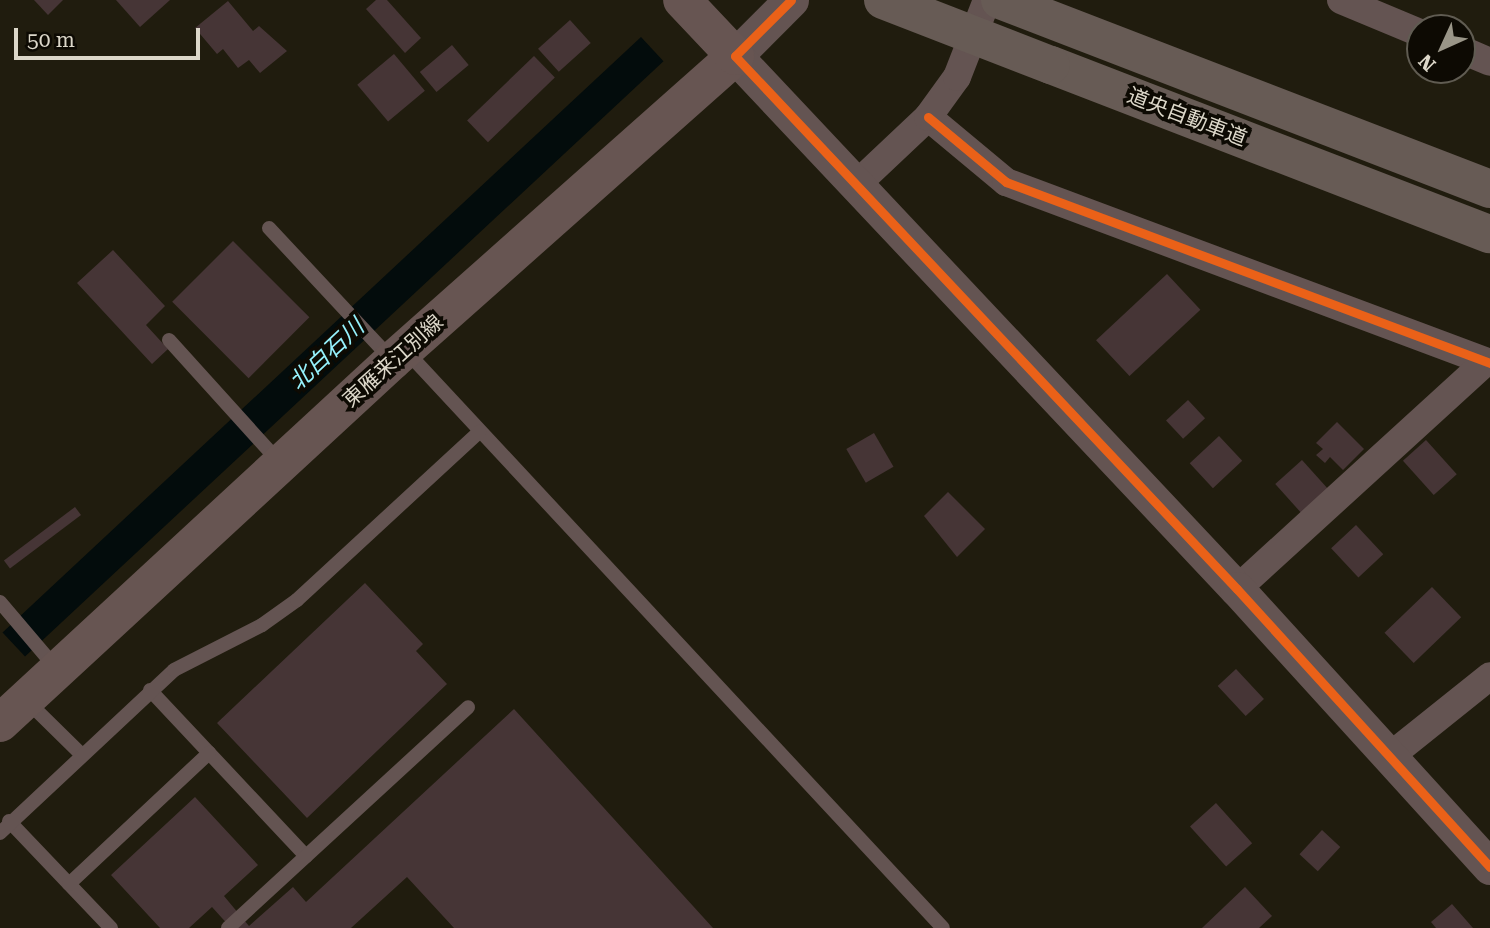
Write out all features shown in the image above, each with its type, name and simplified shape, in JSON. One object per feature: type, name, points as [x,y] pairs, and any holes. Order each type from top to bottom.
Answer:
[{"type":"highway","name":"道央自動車道","points":[[884,0],[1490,234]]},
{"type":"highway","name":"道央自動車道","points":[[1000,0],[1490,189]]},
{"type":"main road","points":[[682,0],[734,56]]},
{"type":"main road","name":"東雁来江別線","points":[[13,711],[50,661],[390,351],[734,56]]},
{"type":"street","points":[[791,0],[734,56],[1237,589],[1490,867]]},
{"type":"street","points":[[857,184],[928,117],[957,77],[987,0]]},
{"type":"street","points":[[1342,0],[1406,27]]},
{"type":"street","points":[[928,117],[1006,182],[1488,363],[1237,589]]},
{"type":"street","points":[[1389,757],[1490,676]]},
{"type":"lane","points":[[269,228],[332,298],[479,432],[943,928]]},
{"type":"lane","points":[[169,340],[275,457]]},
{"type":"lane","points":[[0,833],[9,821],[80,753],[150,690],[174,670],[262,625],[297,600],[479,432]]},
{"type":"lane","points":[[2,606],[50,661]]},
{"type":"lane","points":[[150,690],[306,856]]},
{"type":"lane","points":[[228,928],[468,707]]},
{"type":"lane","points":[[13,711],[80,753]]},
{"type":"lane","points":[[69,884],[209,753]]},
{"type":"lane","points":[[9,821],[111,928]]},
{"type":"water","name":"北白石川","points":[[641,37],[664,61],[25,657],[3,632]]},
{"type":"building","points":[[34,0],[63,0],[48,15]]},
{"type":"building","points":[[116,0],[170,0],[140,27]]},
{"type":"building","points":[[376,0],[387,0],[421,38],[405,53],[366,9]]},
{"type":"building","points":[[228,1],[253,31],[259,26],[287,51],[260,73],[249,60],[238,68],[223,49],[217,54],[195,28]]},
{"type":"building","points":[[570,20],[591,43],[559,72],[538,49]]},
{"type":"building","points":[[452,45],[469,65],[437,92],[420,72]]},
{"type":"building","points":[[394,54],[425,91],[388,122],[357,85]]},
{"type":"building","points":[[534,56],[555,78],[488,142],[467,121]]},
{"type":"building","points":[[233,241],[309,317],[249,378],[172,302]]},
{"type":"building","points":[[113,250],[165,306],[146,325],[168,349],[152,364],[77,283]]},
{"type":"building","points":[[1167,274],[1200,310],[1129,376],[1096,340]]},
{"type":"building","points":[[1188,400],[1205,418],[1183,439],[1166,420]]},
{"type":"building","points":[[1337,422],[1364,449],[1343,470],[1330,457],[1325,463],[1316,455],[1323,449],[1316,443]]},
{"type":"building","points":[[874,433],[894,467],[866,483],[846,449]]},
{"type":"building","points":[[1219,436],[1242,461],[1213,488],[1190,463]]},
{"type":"building","points":[[1426,440],[1457,474],[1434,495],[1403,461]]},
{"type":"building","points":[[1302,460],[1330,491],[1303,515],[1275,484]]},
{"type":"building","points":[[948,492],[985,529],[957,557],[924,516]]},
{"type":"building","points":[[75,507],[81,515],[10,569],[4,561]]},
{"type":"building","points":[[1356,525],[1383,554],[1358,577],[1331,548]]},
{"type":"building","points":[[365,583],[423,644],[416,651],[447,684],[307,818],[217,723]]},
{"type":"building","points":[[1432,587],[1461,617],[1414,663],[1385,633]]},
{"type":"building","points":[[1236,669],[1264,699],[1246,716],[1218,686]]},
{"type":"building","points":[[514,709],[713,928],[454,928],[407,877],[351,928],[231,928],[212,907],[189,928],[160,928],[111,875],[195,797],[258,865],[224,896],[249,926],[293,887],[306,902]]},
{"type":"building","points":[[1216,803],[1252,843],[1226,867],[1190,826]]},
{"type":"building","points":[[1322,830],[1340,847],[1318,871],[1299,854]]},
{"type":"building","points":[[1245,887],[1272,916],[1259,928],[1202,928]]},
{"type":"building","points":[[1452,904],[1473,928],[1436,928],[1431,922]]},
{"type":"cycle path","points":[[791,0],[735,56],[1237,589],[1490,867]]},
{"type":"cycle path","points":[[928,117],[1006,182],[1490,363]]}]
